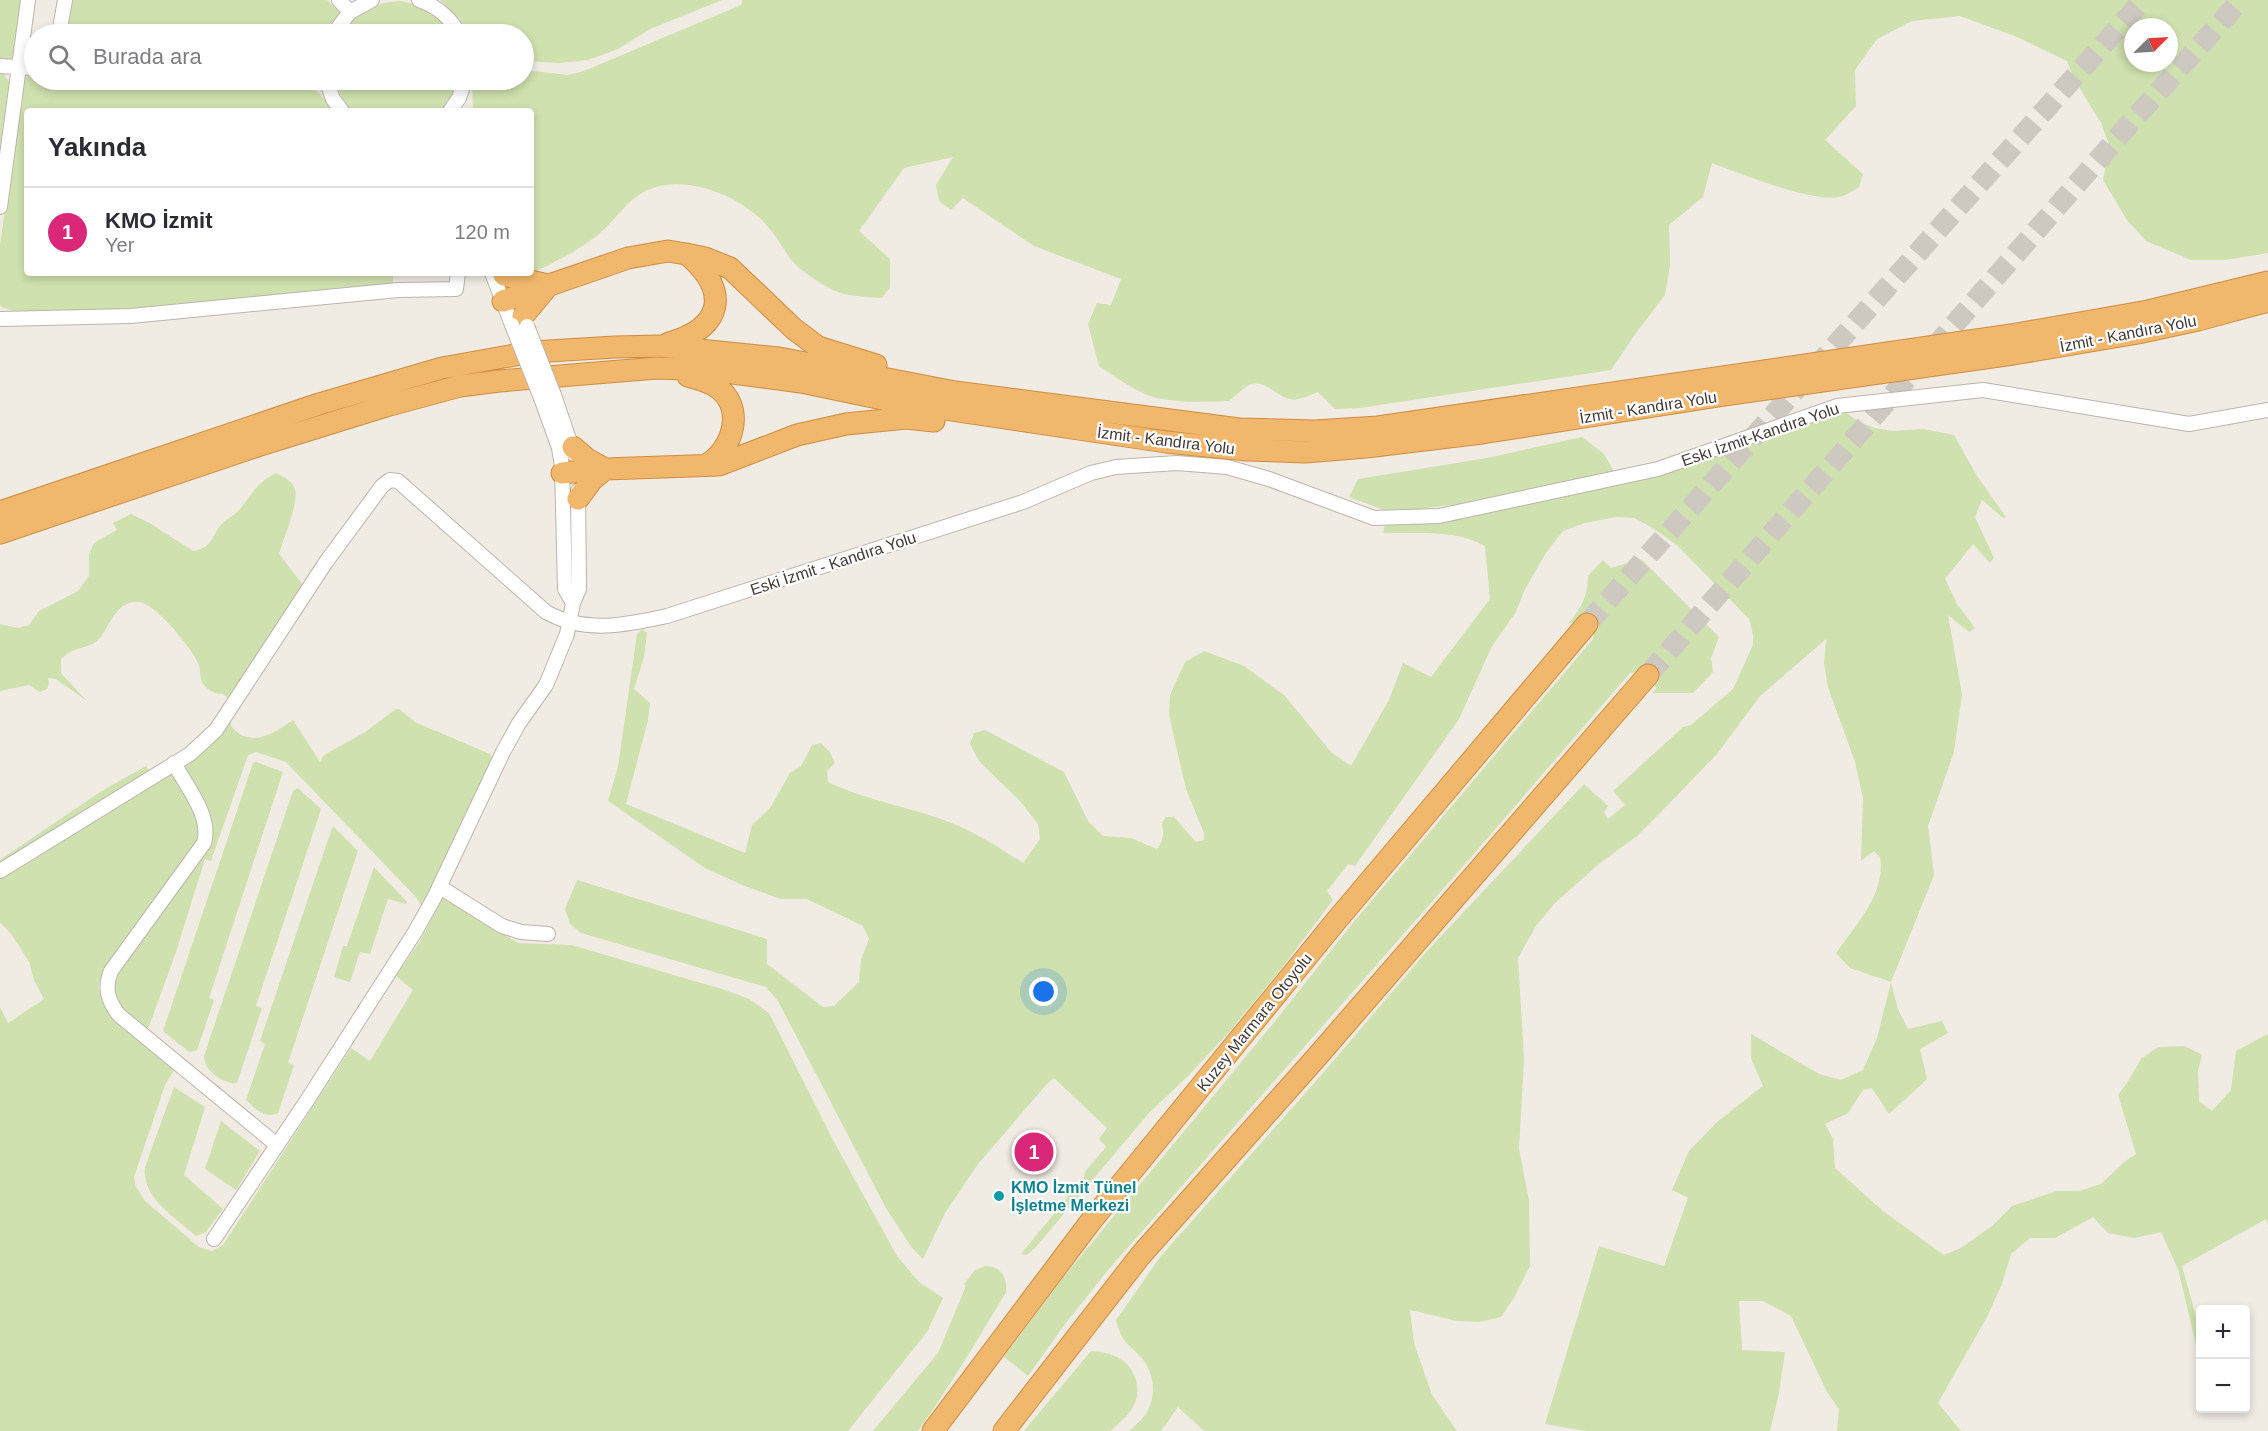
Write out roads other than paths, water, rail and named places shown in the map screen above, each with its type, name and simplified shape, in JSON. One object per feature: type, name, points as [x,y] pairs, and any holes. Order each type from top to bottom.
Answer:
[{"type":"highway","points":[[509,299],[647,254],[668,251],[686,254],[705,258],[730,268],[795,329],[818,347],[955,392]]},
{"type":"highway","points":[[660,346],[694,335],[713,314],[714,287],[708,275],[686,254]]},
{"type":"highway","points":[[509,276],[548,285]]},
{"type":"highway","points":[[0,512],[319,404],[442,368],[532,352],[660,346],[779,358],[955,392],[1239,429],[1315,431],[1378,427],[2011,335],[2148,311],[2268,282]]},
{"type":"highway","points":[[521,323],[548,285]]},
{"type":"highway","name":"İzmit - Kandıra Yolu","points":[[1024,422],[1166,442],[1247,450],[1305,452],[1366,447],[1482,433],[1725,395],[2013,354],[2138,333],[2268,301]]},
{"type":"highway","points":[[657,368],[705,381],[717,387],[727,398],[734,422],[731,438],[715,460],[703,466]]},
{"type":"highway","points":[[0,533],[257,446],[386,406],[459,386],[499,381],[657,368],[710,370],[801,382],[897,402],[1024,422]]},
{"type":"highway","points":[[570,472],[719,465],[797,435],[867,421],[906,418],[969,425],[1024,422]]},
{"type":"highway","points":[[573,447],[605,469]]},
{"type":"highway","points":[[578,500],[585,489],[605,469]]},
{"type":"highway","name":"Kuzey Marmara Otoyolu","points":[[933,1431],[1091,1221],[1336,921],[1587,624]]},
{"type":"highway","points":[[1004,1431],[1140,1256],[1315,1059],[1648,675]]},
{"type":"street","points":[[28,0],[28,24]]},
{"type":"street","points":[[61,24],[65,0]]},
{"type":"street","points":[[339,0],[350,12]]},
{"type":"street","points":[[341,24],[350,12],[372,0]]},
{"type":"street","points":[[419,0],[428,3],[445,15],[452,24]]},
{"type":"street","points":[[0,66],[24,67]]},
{"type":"street","points":[[0,207],[1,191],[24,81]]},
{"type":"street","points":[[330,90],[340,108]]},
{"type":"street","points":[[460,105],[463,90]]},
{"type":"street","points":[[0,319],[131,316],[354,293],[456,290],[458,276]]},
{"type":"street","points":[[501,276],[548,397],[573,447],[565,589],[573,603]]},
{"type":"street","name":"Eskı İzmit-Kandıra Yolu","points":[[1091,473],[1116,467],[1177,464],[1227,467],[1269,479],[1374,518],[1439,516],[1658,469],[1837,406],[1983,390],[2189,424],[2268,410]]},
{"type":"street","points":[[214,1239],[415,932],[440,887],[503,752],[519,723],[546,685],[567,634],[573,603],[579,589],[578,500],[570,472],[559,448],[548,397]]},
{"type":"street","name":"Eski İzmit - Kandıra Yolu","points":[[174,764],[190,754],[216,730],[326,562],[382,486],[390,480],[398,481],[546,612],[568,622],[601,627],[633,624],[667,615],[1023,502],[1091,473]]},
{"type":"street","points":[[0,871],[174,764],[206,824],[204,843],[111,971],[107,981],[108,993],[111,1004],[119,1015],[277,1145]]},
{"type":"street","points":[[440,887],[501,926],[522,932],[548,934]]},
{"type":"tunnel","points":[[1587,624],[2143,0]]},
{"type":"tunnel","points":[[1648,675],[2125,129],[2241,0]]},
{"type":"place","name":"KMO İzmit","points":[[1034,1152]]},
{"type":"place","name":"KMO İzmit Tünel İşletme Merkezi","points":[[999,1196]]}]
